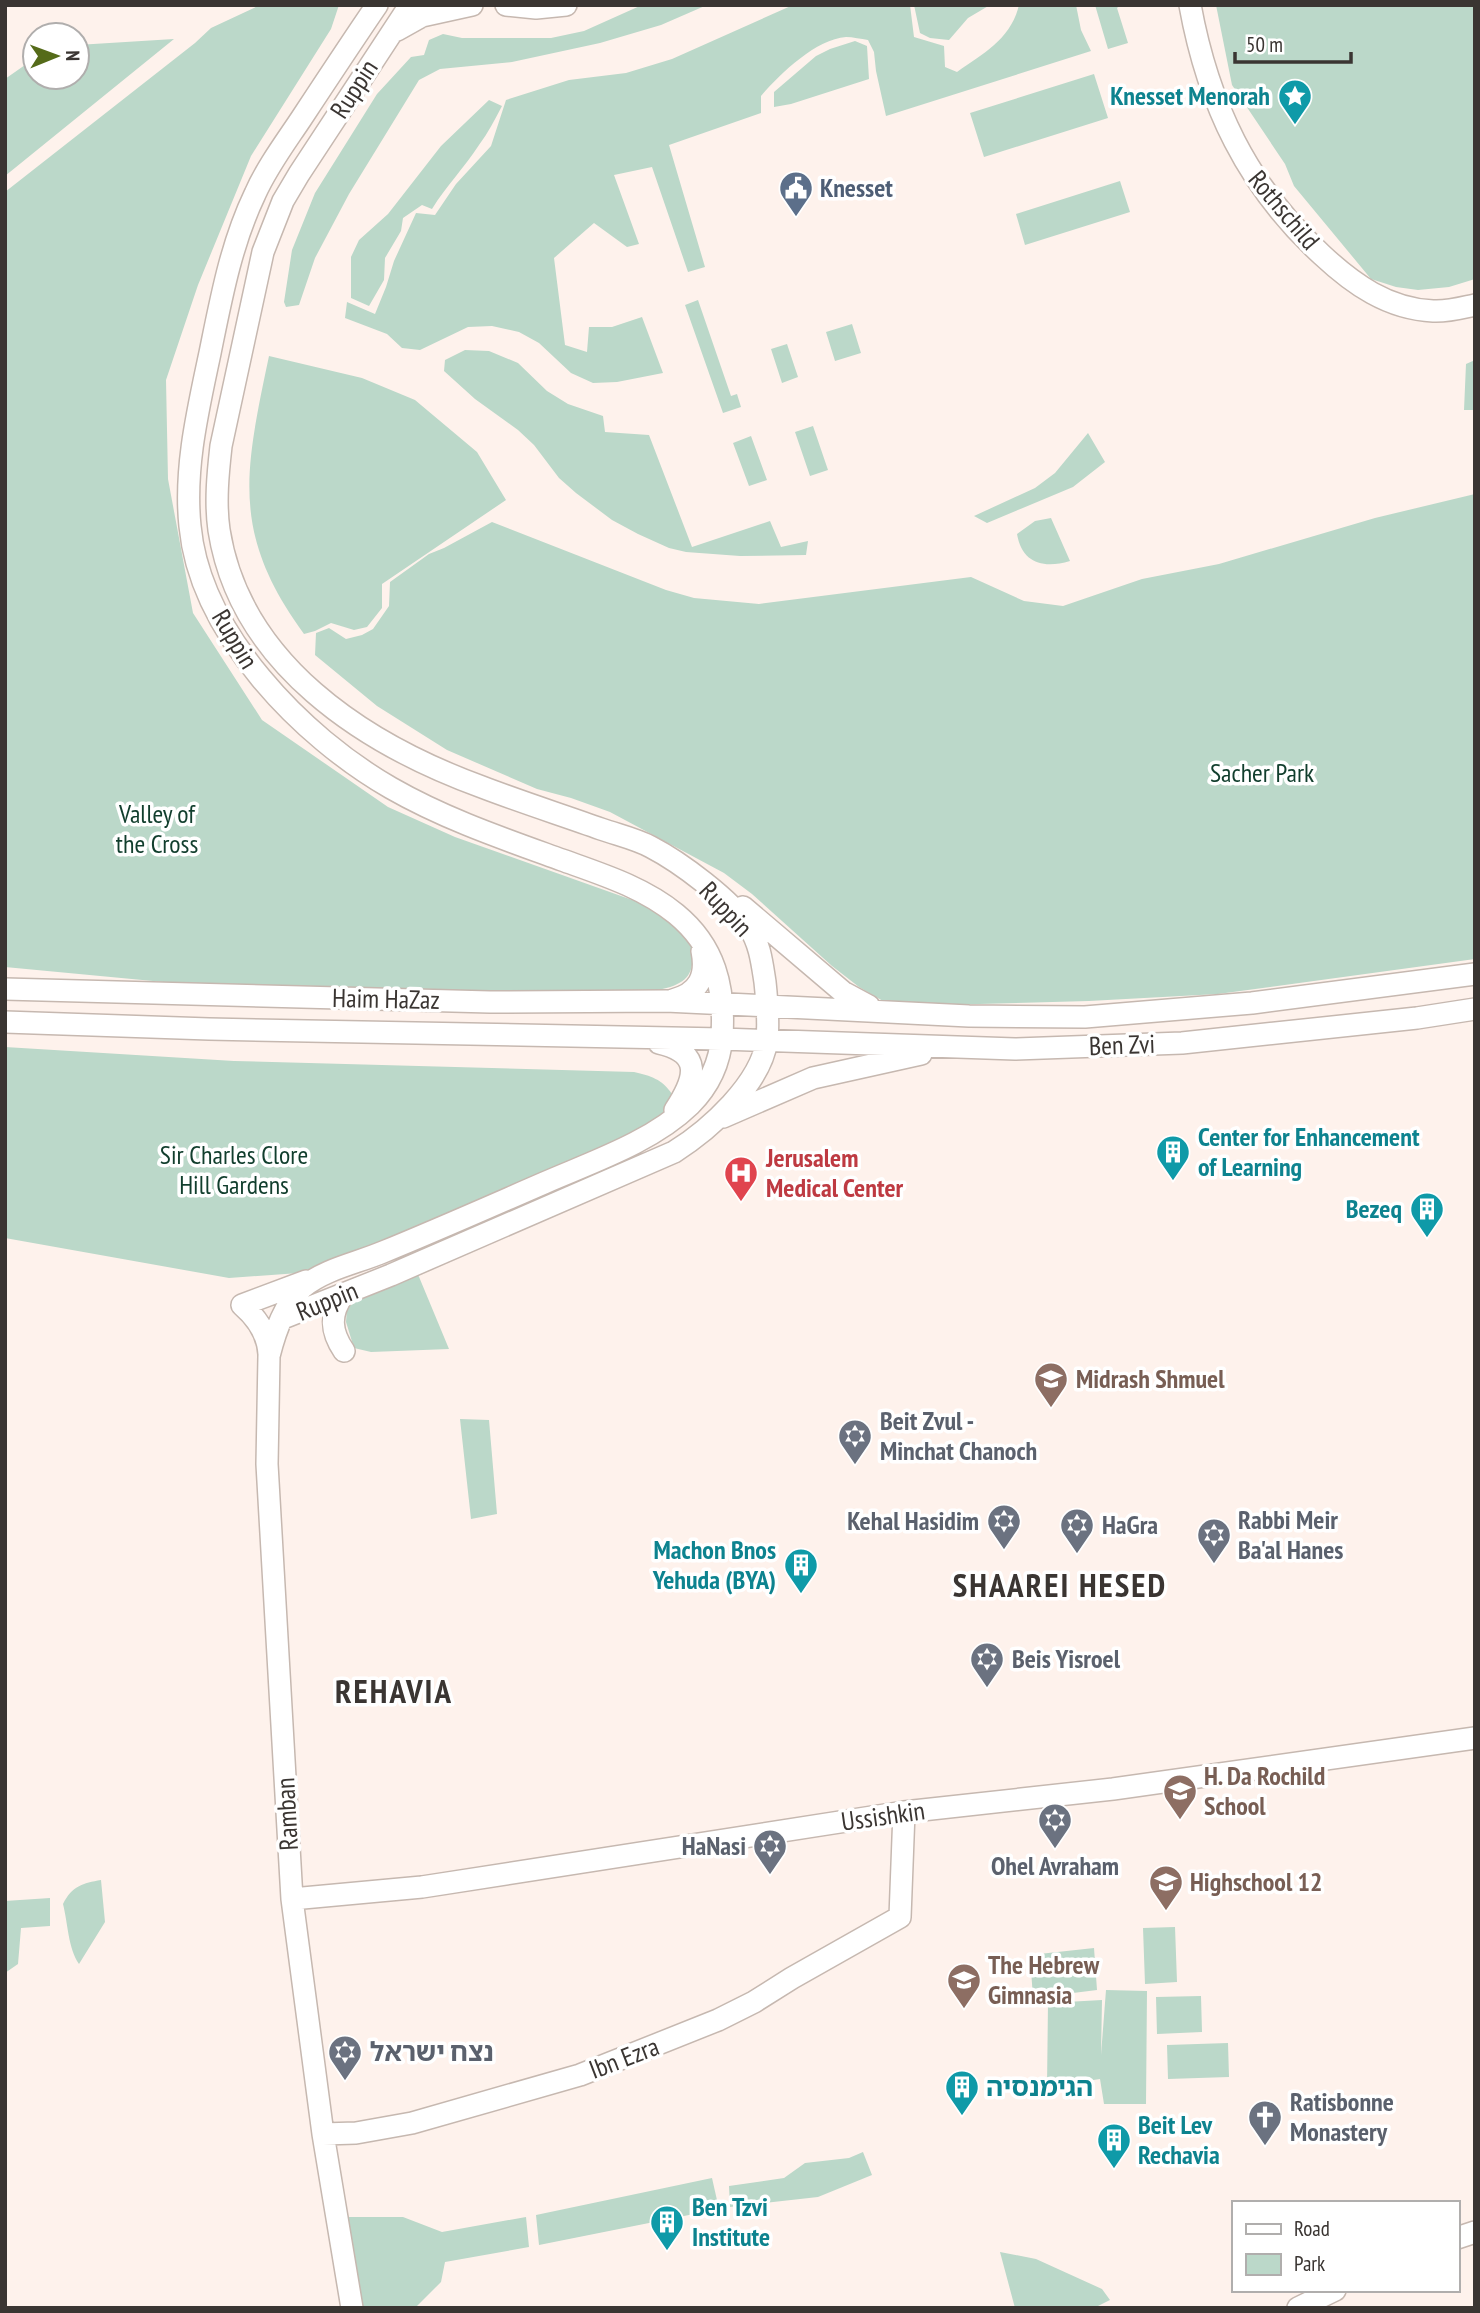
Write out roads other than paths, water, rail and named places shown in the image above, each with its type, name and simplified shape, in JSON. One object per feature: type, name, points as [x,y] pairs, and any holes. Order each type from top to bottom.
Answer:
[{"type":"street","points":[[356,35],[365,5]]},
{"type":"street","name":"Ruppin","points":[[282,1318],[294,1296],[316,1278],[617,1152],[662,1127],[691,1104],[707,1085],[714,1072],[722,1039],[719,978],[712,960],[695,933],[671,909],[634,888],[469,826],[408,797],[361,769],[298,716],[256,675],[225,627],[201,580],[190,530],[189,472],[197,413],[235,244],[257,188],[377,5]]},
{"type":"street","name":"Ruppin","points":[[282,1318],[343,1295],[674,1152],[714,1121],[750,1079],[763,1056],[767,1040],[768,1004],[762,957],[749,927],[706,885],[684,867],[650,846],[480,787],[422,764],[378,741],[341,716],[278,656],[237,592],[229,570],[219,527],[218,474],[225,419],[263,252],[283,201],[299,174],[410,5]]},
{"type":"street","points":[[390,36],[422,16],[472,5]]},
{"type":"street","points":[[506,5],[566,5]]},
{"type":"street","name":"Rothschild","points":[[1190,5],[1202,61],[1215,100],[1234,142],[1254,177],[1299,234],[1349,278],[1369,293],[1386,301],[1422,310],[1449,310],[1475,304]]},
{"type":"street","points":[[706,885],[748,911],[843,992],[880,1010]]},
{"type":"street","points":[[666,1001],[690,992],[702,979],[704,961],[695,933]]},
{"type":"street","name":"Ben Zvi","points":[[768,1004],[969,1016],[1085,1017],[1252,1003],[1475,974]]},
{"type":"street","name":"Haim HaZaz","points":[[5,989],[491,1002],[666,1001],[768,1004]]},
{"type":"street","name":"Ben Zvi","points":[[767,1040],[1015,1049],[1182,1043],[1417,1018],[1475,1009]]},
{"type":"street","name":"Haim HaZaz","points":[[5,1022],[209,1029],[767,1040]]},
{"type":"street","points":[[636,1038],[679,1049],[690,1061],[691,1070],[686,1090],[662,1127]]},
{"type":"street","points":[[714,1121],[813,1078],[967,1046]]},
{"type":"street","points":[[269,1356],[261,1328],[242,1305],[316,1278]]},
{"type":"street","points":[[343,1295],[335,1308],[332,1323],[334,1334],[344,1351]]},
{"type":"street","name":"Ramban","points":[[282,1318],[269,1356],[267,1464],[292,1899],[323,2134],[352,2308]]},
{"type":"street","name":"Ussishkin","points":[[292,1899],[422,1887],[904,1812],[1114,1789],[1475,1738]]},
{"type":"street","name":"Ibn Ezra","points":[[323,2134],[356,2133],[412,2123],[580,2075],[707,2025],[754,2002],[900,1917],[904,1812]]},
{"type":"street","points":[[1281,2308],[1305,2292]]},
{"type":"street","points":[[1298,2308],[1331,2292]]},
{"type":"place","name":"Knesset Menorah","points":[[1295,126]]},
{"type":"place","name":"Knesset","points":[[796,218]]},
{"type":"place","name":"Center for Enhancement of Learning","points":[[1173,1182]]},
{"type":"place","name":"Jerusalem Medical Center","points":[[741,1203]]},
{"type":"place","name":"Bezeq","points":[[1427,1239]]},
{"type":"place","name":"Midrash Shmuel","points":[[1051,1409]]},
{"type":"place","name":"Beit Zvul - Minchat Chanoch","points":[[855,1466]]},
{"type":"place","name":"Kehal Hasidim","points":[[1004,1551]]},
{"type":"place","name":"HaGra","points":[[1077,1555]]},
{"type":"place","name":"Rabbi Meir Ba'al Hanes","points":[[1214,1565]]},
{"type":"place","name":"Machon Bnos Yehuda (BYA)","points":[[801,1595]]},
{"type":"place","name":"Beis Yisroel","points":[[987,1689]]},
{"type":"place","name":"H. Da Rochild School","points":[[1180,1821]]},
{"type":"place","name":"Ohel Avraham","points":[[1055,1850]]},
{"type":"place","name":"HaNasi","points":[[770,1876]]},
{"type":"place","name":"Highschool 12","points":[[1166,1912]]},
{"type":"place","name":"The Hebrew Gimnasia","points":[[964,2010]]},
{"type":"place","name":"נצח ישראל","points":[[345,2082]]},
{"type":"place","name":"הגימנסיה","points":[[962,2117]]},
{"type":"place","name":"Ratisbonne Monastery","points":[[1265,2147]]},
{"type":"place","name":"Beit Lev Rechavia","points":[[1114,2170]]},
{"type":"place","name":"Ben Tzvi Institute","points":[[667,2252]]},
{"type":"district","name":"SHAAREI HESED","points":[[1060,1585]]},
{"type":"district","name":"REHAVIA","points":[[394,1691]]},
{"type":"park label","name":"Sacher Park","points":[[1262,773]]},
{"type":"park label","name":"Valley of the Cross","points":[[157,829]]},
{"type":"park label","name":"Sir Charles Clore Hill Gardens","points":[[234,1170]]}]
